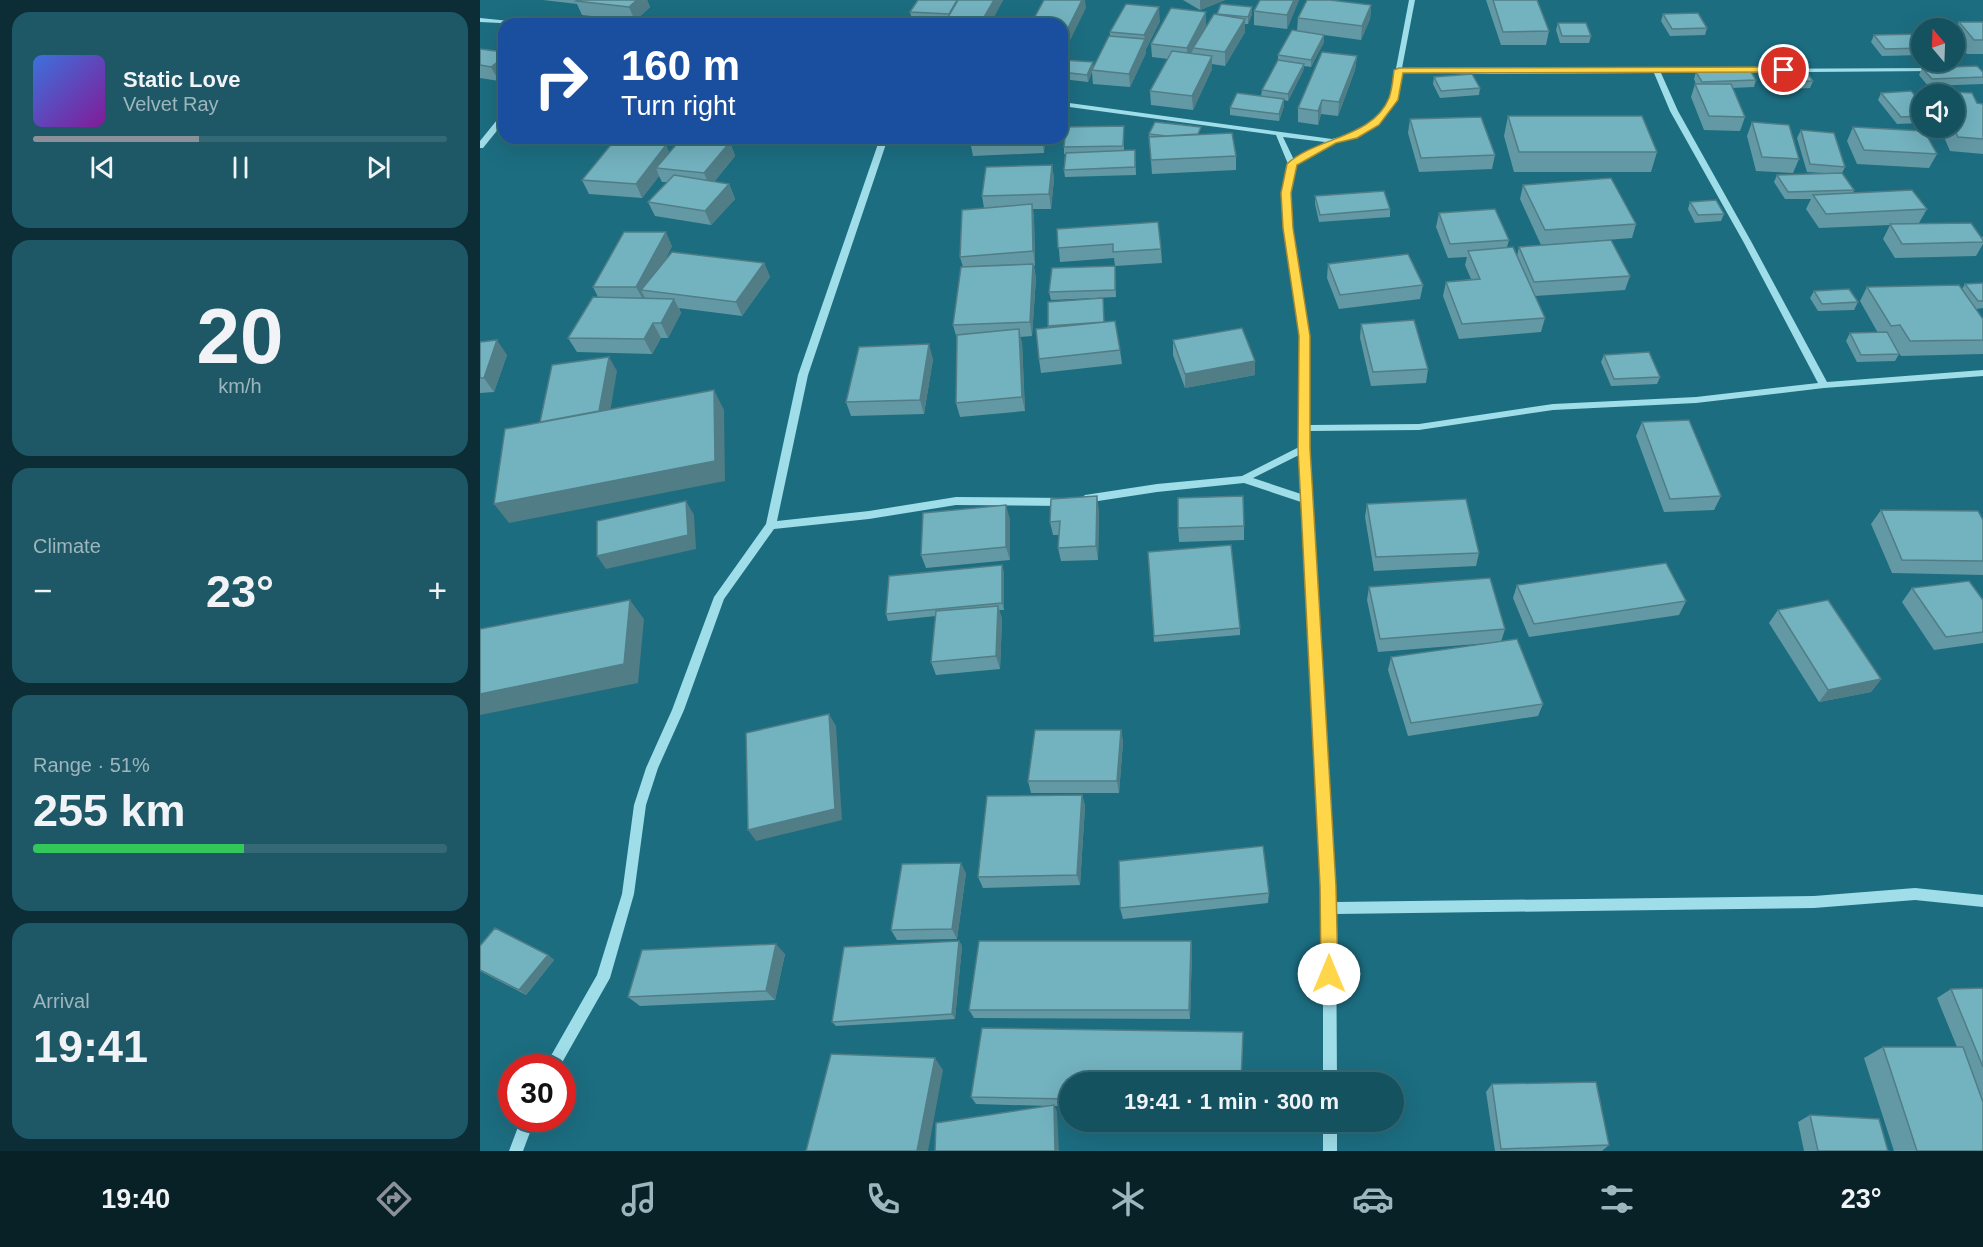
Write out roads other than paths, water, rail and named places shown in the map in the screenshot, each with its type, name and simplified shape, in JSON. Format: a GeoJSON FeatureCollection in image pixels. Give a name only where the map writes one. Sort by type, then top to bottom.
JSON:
{"type":"FeatureCollection","features":[{"type":"Feature","properties":{"kind":"street"},"geometry":{"type":"LineString","coordinates":[[1292,164],[1332,141],[1353,136],[1376,123],[1393,100],[1412,0]]}},
{"type":"Feature","properties":{"kind":"street"},"geometry":{"type":"LineString","coordinates":[[480,20],[498,22]]}},
{"type":"Feature","properties":{"kind":"street"},"geometry":{"type":"LineString","coordinates":[[1399,70],[1911,69]]}},
{"type":"Feature","properties":{"kind":"street"},"geometry":{"type":"LineString","coordinates":[[1657,71],[1674,111],[1824,385]]}},
{"type":"Feature","properties":{"kind":"street"},"geometry":{"type":"LineString","coordinates":[[1068,105],[1332,141]]}},
{"type":"Feature","properties":{"kind":"street"},"geometry":{"type":"LineString","coordinates":[[480,147],[498,124]]}},
{"type":"Feature","properties":{"kind":"street"},"geometry":{"type":"LineString","coordinates":[[1280,135],[1292,164],[1286,193],[1288,228],[1304,336],[1306,500],[1329,908],[1330,1072]]}},
{"type":"Feature","properties":{"kind":"street"},"geometry":{"type":"LineString","coordinates":[[559,1054],[603,978],[628,894],[640,805],[652,768],[678,710],[719,597],[771,525],[803,375],[882,144]]}},
{"type":"Feature","properties":{"kind":"street"},"geometry":{"type":"LineString","coordinates":[[1305,428],[1419,427],[1553,406],[1696,400],[1824,385],[1983,373]]}},
{"type":"Feature","properties":{"kind":"street"},"geometry":{"type":"LineString","coordinates":[[771,525],[869,515],[956,501],[1051,503],[1244,479],[1304,448]]}},
{"type":"Feature","properties":{"kind":"street"},"geometry":{"type":"LineString","coordinates":[[1244,479],[1306,500]]}},
{"type":"Feature","properties":{"kind":"street"},"geometry":{"type":"LineString","coordinates":[[1329,908],[1814,902],[1915,894],[1983,901]]}},
{"type":"Feature","properties":{"kind":"street"},"geometry":{"type":"LineString","coordinates":[[516,1151],[523,1132]]}},
{"type":"Feature","properties":{"kind":"street"},"geometry":{"type":"LineString","coordinates":[[1330,1132],[1330,1151]]}}]}
